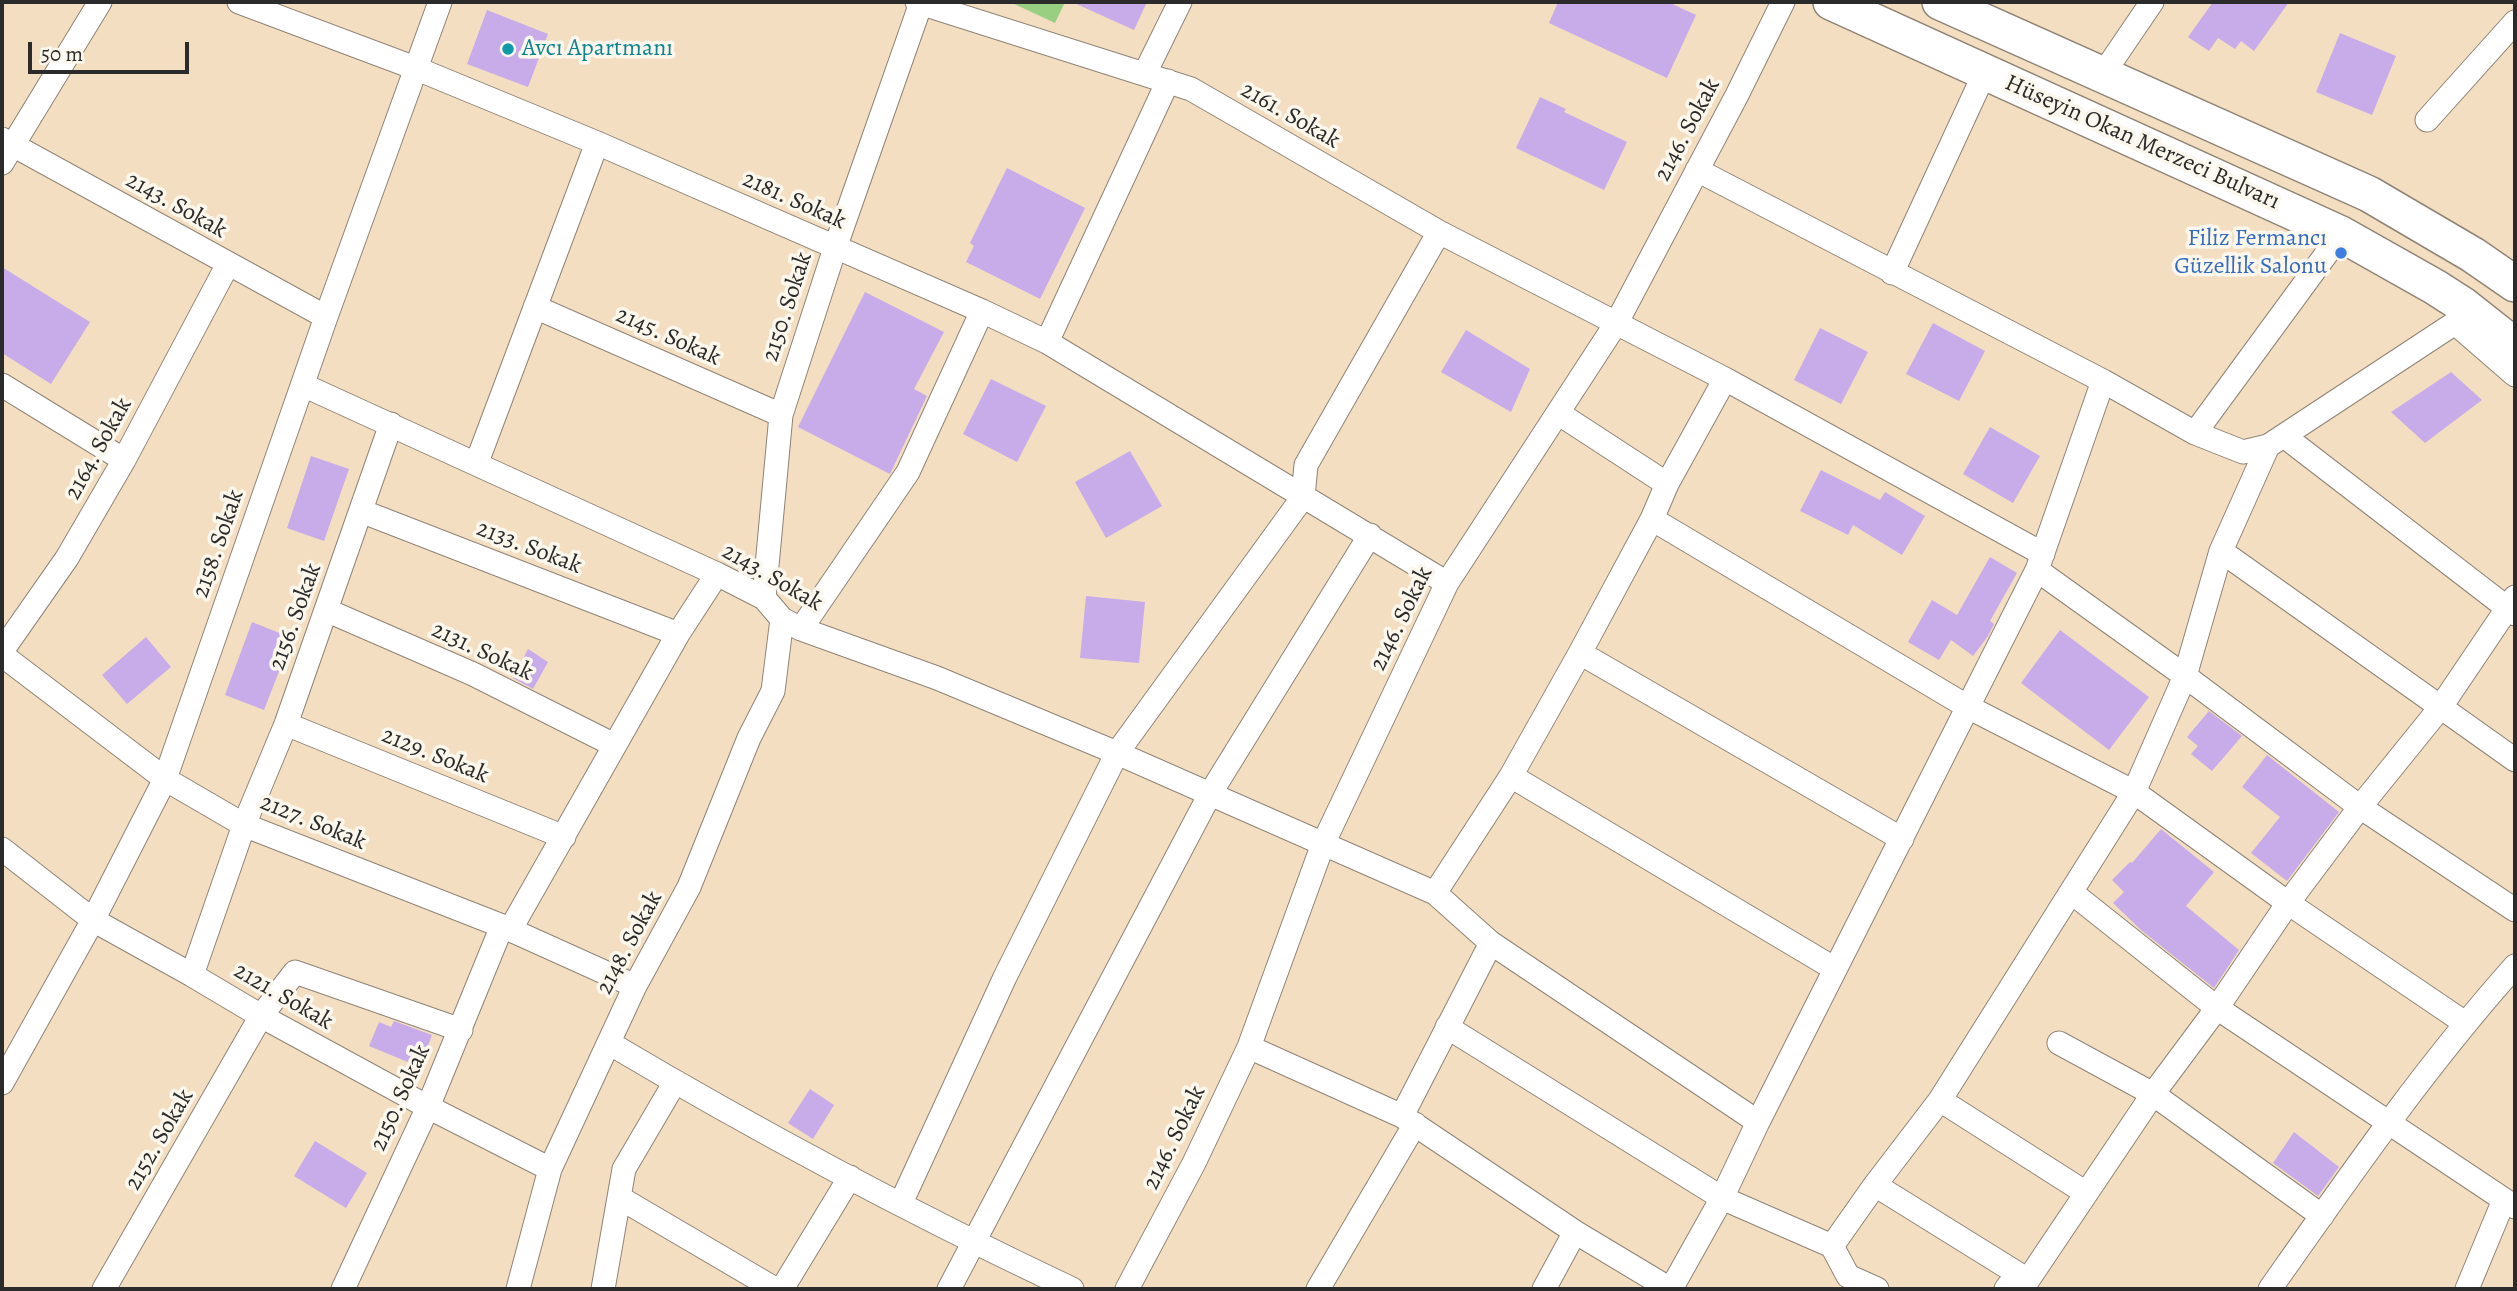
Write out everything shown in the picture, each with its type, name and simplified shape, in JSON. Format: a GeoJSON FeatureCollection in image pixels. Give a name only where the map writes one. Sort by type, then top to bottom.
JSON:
{"type":"FeatureCollection","features":[{"type":"Feature","properties":{"kind":"main road","name":"Hüseyin Okan Merzeci Bulvarı"},"geometry":{"type":"LineString","coordinates":[[1831,2],[2341,234],[2435,287],[2459,314],[2515,346]]}},
{"type":"Feature","properties":{"kind":"main road","name":"Hüseyin Okan Merzeci Bulvarı"},"geometry":{"type":"LineString","coordinates":[[1940,2],[2369,194],[2473,255],[2515,284]]}},
{"type":"Feature","properties":{"kind":"street"},"geometry":{"type":"LineString","coordinates":[[5,149],[100,2]]}},
{"type":"Feature","properties":{"kind":"street","name":"2181. Sokak"},"geometry":{"type":"LineString","coordinates":[[239,2],[415,68],[597,143],[1047,342],[1447,583]]}},
{"type":"Feature","properties":{"kind":"street","name":"2158. Sokak"},"geometry":{"type":"LineString","coordinates":[[5,1070],[93,920],[164,779],[440,2]]}},
{"type":"Feature","properties":{"kind":"street","name":"2161. Sokak"},"geometry":{"type":"LineString","coordinates":[[919,2],[1191,89],[1439,232],[1726,379],[2040,562],[2185,676],[2360,807],[2515,910]]}},
{"type":"Feature","properties":{"kind":"street","name":"2150. Sokak"},"geometry":{"type":"LineString","coordinates":[[764,598],[781,415],[919,2]]}},
{"type":"Feature","properties":{"kind":"street"},"geometry":{"type":"LineString","coordinates":[[1145,73],[1180,2]]}},
{"type":"Feature","properties":{"kind":"street","name":"2146. Sokak"},"geometry":{"type":"LineString","coordinates":[[1127,1289],[1194,1163],[1249,1047],[1323,844],[1447,583],[1617,322],[1783,2]]}},
{"type":"Feature","properties":{"kind":"street"},"geometry":{"type":"LineString","coordinates":[[2103,74],[2152,2]]}},
{"type":"Feature","properties":{"kind":"street"},"geometry":{"type":"LineString","coordinates":[[2427,120],[2515,22]]}},
{"type":"Feature","properties":{"kind":"street"},"geometry":{"type":"LineString","coordinates":[[1892,273],[1985,72]]}},
{"type":"Feature","properties":{"kind":"street"},"geometry":{"type":"LineString","coordinates":[[1047,342],[1168,81]]}},
{"type":"Feature","properties":{"kind":"street"},"geometry":{"type":"LineString","coordinates":[[477,463],[597,143]]}},
{"type":"Feature","properties":{"kind":"street","name":"2143. Sokak"},"geometry":{"type":"LineString","coordinates":[[5,149],[326,317]]}},
{"type":"Feature","properties":{"kind":"street"},"geometry":{"type":"LineString","coordinates":[[1697,170],[2103,381],[2195,433],[2243,452],[2276,441],[2459,314],[2515,375]]}},
{"type":"Feature","properties":{"kind":"street"},"geometry":{"type":"LineString","coordinates":[[901,1203],[1005,977],[1117,753],[1303,497],[1306,465],[1439,232]]}},
{"type":"Feature","properties":{"kind":"street"},"geometry":{"type":"LineString","coordinates":[[2195,433],[2341,234]]}},
{"type":"Feature","properties":{"kind":"street","name":"2164. Sokak"},"geometry":{"type":"LineString","coordinates":[[2,653],[67,558],[124,460],[228,264]]}},
{"type":"Feature","properties":{"kind":"street","name":"2145. Sokak"},"geometry":{"type":"LineString","coordinates":[[535,307],[781,415]]}},
{"type":"Feature","properties":{"kind":"street"},"geometry":{"type":"LineString","coordinates":[[792,624],[908,471],[982,311]]}},
{"type":"Feature","properties":{"kind":"street"},"geometry":{"type":"LineString","coordinates":[[1435,893],[1511,776],[1726,379]]}},
{"type":"Feature","properties":{"kind":"street"},"geometry":{"type":"LineString","coordinates":[[1249,1047],[1408,1120],[1575,1232],[1670,1289],[1722,1198],[2040,562],[2103,381]]}},
{"type":"Feature","properties":{"kind":"street"},"geometry":{"type":"LineString","coordinates":[[2,385],[124,460]]}},
{"type":"Feature","properties":{"kind":"street","name":"2143. Sokak"},"geometry":{"type":"LineString","coordinates":[[303,385],[717,574],[764,598],[792,624],[937,678],[1117,753],[1435,893],[1491,943],[1758,1122]]}},
{"type":"Feature","properties":{"kind":"street"},"geometry":{"type":"LineString","coordinates":[[1558,413],[1667,484]]}},
{"type":"Feature","properties":{"kind":"street","name":"2156. Sokak"},"geometry":{"type":"LineString","coordinates":[[192,975],[244,825],[286,724],[391,424]]}},
{"type":"Feature","properties":{"kind":"street"},"geometry":{"type":"LineString","coordinates":[[1832,1246],[1940,1100],[2134,792],[2185,676],[2221,551],[2276,441]]}},
{"type":"Feature","properties":{"kind":"street"},"geometry":{"type":"LineString","coordinates":[[2006,1289],[2009,1285],[2028,1280],[2153,1094],[2217,1008],[2288,903],[2360,807],[2440,708],[2512,606],[2276,441]]}},
{"type":"Feature","properties":{"kind":"street","name":"2133. Sokak"},"geometry":{"type":"LineString","coordinates":[[361,511],[678,634]]}},
{"type":"Feature","properties":{"kind":"street"},"geometry":{"type":"LineString","coordinates":[[1652,519],[1968,707],[2134,792],[2288,903],[2465,1023]]}},
{"type":"Feature","properties":{"kind":"street"},"geometry":{"type":"LineString","coordinates":[[949,1289],[1210,794],[1370,535]]}},
{"type":"Feature","properties":{"kind":"street"},"geometry":{"type":"LineString","coordinates":[[2221,551],[2515,760]]}},
{"type":"Feature","properties":{"kind":"street","name":"2150. Sokak"},"geometry":{"type":"LineString","coordinates":[[343,1289],[428,1107],[506,928],[564,837],[678,634],[717,574]]}},
{"type":"Feature","properties":{"kind":"street","name":"2131. Sokak"},"geometry":{"type":"LineString","coordinates":[[326,611],[472,674],[614,745]]}},
{"type":"Feature","properties":{"kind":"street","name":"2148. Sokak"},"geometry":{"type":"LineString","coordinates":[[518,1289],[550,1169],[635,986],[689,887],[750,738],[773,691],[792,624]]}},
{"type":"Feature","properties":{"kind":"street","name":"2127. Sokak"},"geometry":{"type":"LineString","coordinates":[[2,653],[164,779],[244,825],[506,928],[635,986]]}},
{"type":"Feature","properties":{"kind":"street"},"geometry":{"type":"LineString","coordinates":[[1580,653],[1902,839]]}},
{"type":"Feature","properties":{"kind":"street","name":"2129. Sokak"},"geometry":{"type":"LineString","coordinates":[[286,724],[564,837]]}},
{"type":"Feature","properties":{"kind":"street"},"geometry":{"type":"LineString","coordinates":[[1511,776],[1835,970]]}},
{"type":"Feature","properties":{"kind":"street","name":"2121. Sokak"},"geometry":{"type":"LineString","coordinates":[[2,849],[93,920],[428,1107],[550,1169]]}},
{"type":"Feature","properties":{"kind":"street"},"geometry":{"type":"LineString","coordinates":[[2071,892],[2217,1008],[2510,1203],[2467,1289]]}},
{"type":"Feature","properties":{"kind":"street"},"geometry":{"type":"LineString","coordinates":[[1318,1289],[1408,1120],[1447,1027],[1491,943]]}},
{"type":"Feature","properties":{"kind":"street"},"geometry":{"type":"LineString","coordinates":[[2270,1289],[2387,1123],[2465,1023],[2515,965]]}},
{"type":"Feature","properties":{"kind":"street","name":"2152. Sokak"},"geometry":{"type":"LineString","coordinates":[[104,1289],[261,1016],[295,972],[461,1030]]}},
{"type":"Feature","properties":{"kind":"street"},"geometry":{"type":"LineString","coordinates":[[1447,1027],[1722,1198],[1832,1246],[1845,1282],[1877,1289]]}},
{"type":"Feature","properties":{"kind":"street"},"geometry":{"type":"LineString","coordinates":[[2059,1042],[2153,1094],[2322,1216]]}},
{"type":"Feature","properties":{"kind":"street"},"geometry":{"type":"LineString","coordinates":[[610,1044],[675,1082],[974,1243],[1072,1289]]}},
{"type":"Feature","properties":{"kind":"street"},"geometry":{"type":"LineString","coordinates":[[603,1289],[624,1169],[675,1082]]}},
{"type":"Feature","properties":{"kind":"street"},"geometry":{"type":"LineString","coordinates":[[1940,1100],[2087,1193]]}},
{"type":"Feature","properties":{"kind":"street"},"geometry":{"type":"LineString","coordinates":[[782,1289],[850,1177]]}},
{"type":"Feature","properties":{"kind":"street"},"geometry":{"type":"LineString","coordinates":[[1875,1185],[2028,1280]]}},
{"type":"Feature","properties":{"kind":"street"},"geometry":{"type":"LineString","coordinates":[[620,1198],[775,1289]]}},
{"type":"Feature","properties":{"kind":"street"},"geometry":{"type":"LineString","coordinates":[[1544,1289],[1575,1232]]}},
{"type":"Feature","properties":{"kind":"green space"},"geometry":{"type":"Polygon","coordinates":[[[1010,2],[1065,2],[1055,23],[1010,2]]]}},
{"type":"Feature","properties":{"kind":"building"},"geometry":{"type":"Polygon","coordinates":[[[1072,2],[1147,2],[1134,30],[1072,2]]]}},
{"type":"Feature","properties":{"kind":"building"},"geometry":{"type":"Polygon","coordinates":[[[1558,2],[1668,2],[1696,15],[1667,78],[1549,23],[1558,2]]]}},
{"type":"Feature","properties":{"kind":"building"},"geometry":{"type":"Polygon","coordinates":[[[2213,2],[2289,2],[2254,51],[2241,41],[2235,49],[2218,38],[2209,51],[2188,37],[2213,2]]]}},
{"type":"Feature","properties":{"kind":"building","name":"Avcı Apartmanı"},"geometry":{"type":"Polygon","coordinates":[[[487,10],[548,34],[528,87],[467,64],[487,10]]]}},
{"type":"Feature","properties":{"kind":"building"},"geometry":{"type":"Polygon","coordinates":[[[2340,33],[2396,56],[2372,115],[2316,92],[2340,33]]]}},
{"type":"Feature","properties":{"kind":"building"},"geometry":{"type":"Polygon","coordinates":[[[1540,97],[1566,109],[1564,112],[1627,142],[1604,190],[1516,148],[1540,97]]]}},
{"type":"Feature","properties":{"kind":"building"},"geometry":{"type":"Polygon","coordinates":[[[1007,168],[1085,208],[1040,299],[966,262],[974,246],[970,243],[1007,168]]]}},
{"type":"Feature","properties":{"kind":"building"},"geometry":{"type":"Polygon","coordinates":[[[2,267],[90,322],[51,384],[2,353],[2,267]]]}},
{"type":"Feature","properties":{"kind":"building"},"geometry":{"type":"Polygon","coordinates":[[[865,292],[944,332],[914,389],[927,396],[890,474],[798,427],[865,292]]]}},
{"type":"Feature","properties":{"kind":"building"},"geometry":{"type":"Polygon","coordinates":[[[1933,323],[1985,351],[1959,401],[1906,374],[1933,323]]]}},
{"type":"Feature","properties":{"kind":"building"},"geometry":{"type":"Polygon","coordinates":[[[1820,328],[1868,352],[1841,404],[1794,380],[1820,328]]]}},
{"type":"Feature","properties":{"kind":"building"},"geometry":{"type":"Polygon","coordinates":[[[1466,330],[1530,369],[1511,412],[1441,372],[1466,330]]]}},
{"type":"Feature","properties":{"kind":"building"},"geometry":{"type":"Polygon","coordinates":[[[2451,372],[2482,400],[2425,443],[2391,412],[2451,372]]]}},
{"type":"Feature","properties":{"kind":"building"},"geometry":{"type":"Polygon","coordinates":[[[991,379],[1046,406],[1017,462],[963,434],[991,379]]]}},
{"type":"Feature","properties":{"kind":"building"},"geometry":{"type":"Polygon","coordinates":[[[1990,427],[2040,456],[2013,503],[1963,474],[1990,427]]]}},
{"type":"Feature","properties":{"kind":"building"},"geometry":{"type":"Polygon","coordinates":[[[1130,451],[1162,506],[1106,538],[1075,482],[1130,451]]]}},
{"type":"Feature","properties":{"kind":"building"},"geometry":{"type":"Polygon","coordinates":[[[311,456],[349,469],[324,541],[287,528],[311,456]]]}},
{"type":"Feature","properties":{"kind":"building"},"geometry":{"type":"Polygon","coordinates":[[[1821,470],[1880,500],[1885,492],[1925,516],[1902,555],[1853,525],[1848,535],[1800,511],[1821,470]]]}},
{"type":"Feature","properties":{"kind":"building"},"geometry":{"type":"Polygon","coordinates":[[[1990,557],[2017,573],[1990,621],[1994,624],[1988,636],[1973,656],[1951,640],[1939,660],[1908,642],[1932,600],[1957,615],[1990,557]]]}},
{"type":"Feature","properties":{"kind":"building"},"geometry":{"type":"Polygon","coordinates":[[[1086,596],[1145,602],[1139,663],[1080,658],[1086,596]]]}},
{"type":"Feature","properties":{"kind":"building"},"geometry":{"type":"Polygon","coordinates":[[[252,622],[292,638],[264,710],[225,695],[252,622]]]}},
{"type":"Feature","properties":{"kind":"building"},"geometry":{"type":"Polygon","coordinates":[[[2060,630],[2149,697],[2109,750],[2021,683],[2060,630]]]}},
{"type":"Feature","properties":{"kind":"building"},"geometry":{"type":"Polygon","coordinates":[[[146,637],[171,667],[127,704],[102,675],[146,637]]]}},
{"type":"Feature","properties":{"kind":"building"},"geometry":{"type":"Polygon","coordinates":[[[528,649],[548,662],[533,689],[513,678],[528,649]]]}},
{"type":"Feature","properties":{"kind":"building"},"geometry":{"type":"Polygon","coordinates":[[[2209,711],[2242,736],[2212,771],[2191,754],[2198,746],[2187,737],[2209,711]]]}},
{"type":"Feature","properties":{"kind":"building"},"geometry":{"type":"Polygon","coordinates":[[[2267,755],[2339,812],[2287,881],[2251,853],[2280,817],[2242,787],[2267,755]]]}},
{"type":"Feature","properties":{"kind":"building"},"geometry":{"type":"Polygon","coordinates":[[[2161,829],[2214,872],[2186,906],[2239,950],[2214,988],[2141,930],[2113,903],[2124,892],[2112,880],[2132,863],[2161,829]]]}},
{"type":"Feature","properties":{"kind":"building"},"geometry":{"type":"Polygon","coordinates":[[[394,1021],[432,1035],[420,1067],[369,1046],[379,1022],[391,1027],[394,1021]]]}},
{"type":"Feature","properties":{"kind":"building"},"geometry":{"type":"Polygon","coordinates":[[[810,1089],[834,1105],[813,1139],[788,1123],[810,1089]]]}},
{"type":"Feature","properties":{"kind":"building"},"geometry":{"type":"Polygon","coordinates":[[[2294,1132],[2339,1167],[2318,1196],[2273,1163],[2294,1132]]]}},
{"type":"Feature","properties":{"kind":"building"},"geometry":{"type":"Polygon","coordinates":[[[315,1141],[367,1173],[346,1208],[294,1176],[315,1141]]]}},
{"type":"Feature","properties":{"kind":"place","name":"Avcı Apartmanı"},"geometry":{"type":"Point","coordinates":[508,49]}},
{"type":"Feature","properties":{"kind":"place","name":"Filiz Fermancı Güzellik Salonu"},"geometry":{"type":"Point","coordinates":[2341,253]}}]}
